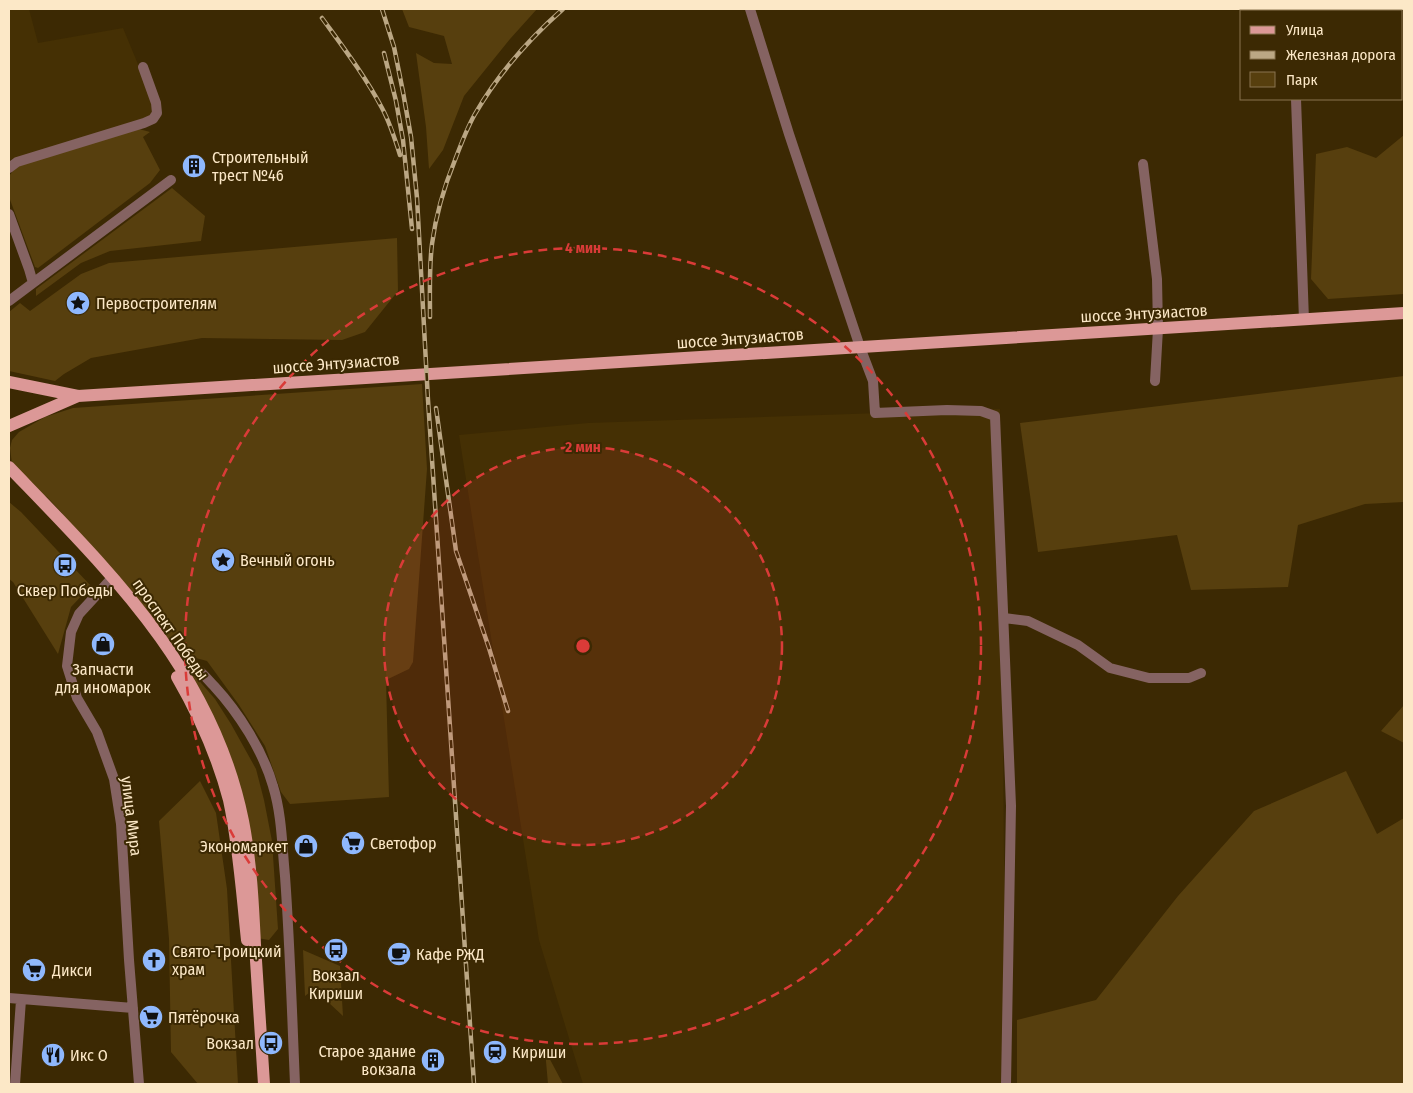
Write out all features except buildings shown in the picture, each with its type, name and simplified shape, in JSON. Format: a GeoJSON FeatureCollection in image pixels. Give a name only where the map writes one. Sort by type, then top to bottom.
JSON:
{"type":"FeatureCollection","features":[{"type":"Feature","properties":{"kind":"main road","name":"шоссе Энтузиастов"},"geometry":{"type":"LineString","coordinates":[[78,396],[1404,313]]}},
{"type":"Feature","properties":{"kind":"main road"},"geometry":{"type":"LineString","coordinates":[[9,382],[78,396]]}},
{"type":"Feature","properties":{"kind":"main road"},"geometry":{"type":"LineString","coordinates":[[9,426],[78,396]]}},
{"type":"Feature","properties":{"kind":"main road"},"geometry":{"type":"LineString","coordinates":[[9,434],[24,419]]}},
{"type":"Feature","properties":{"kind":"main road","name":"проспект Победы"},"geometry":{"type":"LineString","coordinates":[[9,467],[110,580],[177,676],[195,709],[228,799],[237,849],[247,940],[256,1084]]}},
{"type":"Feature","properties":{"kind":"main road","name":"проспект Победы"},"geometry":{"type":"LineString","coordinates":[[9,477],[142,612],[181,667],[217,736],[233,782],[242,820],[252,885],[264,1084]]}},
{"type":"Feature","properties":{"kind":"street"},"geometry":{"type":"LineString","coordinates":[[750,9],[789,134],[873,381],[875,413],[947,410],[981,411],[996,416],[1011,806],[1006,1084]]}},
{"type":"Feature","properties":{"kind":"street"},"geometry":{"type":"LineString","coordinates":[[9,168],[17,162],[153,119],[157,113],[156,104],[144,67]]}},
{"type":"Feature","properties":{"kind":"street"},"geometry":{"type":"LineString","coordinates":[[1296,100],[1304,320]]}},
{"type":"Feature","properties":{"kind":"street"},"geometry":{"type":"LineString","coordinates":[[1143,164],[1157,279],[1158,329],[1155,381]]}},
{"type":"Feature","properties":{"kind":"street"},"geometry":{"type":"LineString","coordinates":[[9,301],[171,180]]}},
{"type":"Feature","properties":{"kind":"street"},"geometry":{"type":"LineString","coordinates":[[9,214],[33,283]]}},
{"type":"Feature","properties":{"kind":"street","name":"улица Мира"},"geometry":{"type":"LineString","coordinates":[[110,580],[79,614],[71,632],[66,666],[77,698],[97,732],[114,779],[121,824],[139,1084]]}},
{"type":"Feature","properties":{"kind":"street"},"geometry":{"type":"LineString","coordinates":[[1004,618],[1028,621],[1078,645],[1110,668],[1149,678],[1189,678],[1201,673]]}},
{"type":"Feature","properties":{"kind":"street"},"geometry":{"type":"LineString","coordinates":[[181,667],[184,665],[197,668],[224,696],[252,737],[264,760],[274,786],[280,816],[286,892],[296,1084]]}},
{"type":"Feature","properties":{"kind":"street"},"geometry":{"type":"LineString","coordinates":[[9,998],[133,1008]]}},
{"type":"Feature","properties":{"kind":"street"},"geometry":{"type":"LineString","coordinates":[[15,1084],[21,1000]]}},
{"type":"Feature","properties":{"kind":"shaded area"},"geometry":{"type":"Polygon","coordinates":[[[9,9],[29,9],[38,43],[123,28],[154,108],[150,116],[135,123],[9,160],[9,9]]]}},
{"type":"Feature","properties":{"kind":"shaded area"},"geometry":{"type":"Polygon","coordinates":[[[1000,409],[1006,1084],[583,1084],[539,940],[459,435],[588,423],[1000,409]]]}},
{"type":"Feature","properties":{"kind":"green space"},"geometry":{"type":"Polygon","coordinates":[[[402,9],[537,9],[464,96],[443,150],[429,169],[426,127],[416,53],[434,63],[452,64],[444,36],[409,27],[402,9]]]}},
{"type":"Feature","properties":{"kind":"green space"},"geometry":{"type":"Polygon","coordinates":[[[139,129],[150,132],[143,137],[160,170],[150,183],[38,268],[35,267],[9,197],[9,176],[21,165],[139,129]]]}},
{"type":"Feature","properties":{"kind":"green space"},"geometry":{"type":"Polygon","coordinates":[[[1404,135],[1404,294],[1328,299],[1311,279],[1316,154],[1347,147],[1376,158],[1404,135]]]}},
{"type":"Feature","properties":{"kind":"green space"},"geometry":{"type":"Polygon","coordinates":[[[172,188],[205,216],[201,241],[110,251],[81,263],[36,296],[36,289],[172,188]]]}},
{"type":"Feature","properties":{"kind":"green space"},"geometry":{"type":"Polygon","coordinates":[[[397,238],[398,291],[365,332],[342,340],[202,338],[91,358],[55,381],[9,371],[9,312],[20,303],[30,311],[81,274],[109,263],[397,238]]]}},
{"type":"Feature","properties":{"kind":"green space"},"geometry":{"type":"Polygon","coordinates":[[[1404,376],[1404,502],[1365,504],[1298,525],[1288,587],[1191,590],[1177,535],[1038,552],[1020,423],[1404,376]]]}},
{"type":"Feature","properties":{"kind":"green space"},"geometry":{"type":"Polygon","coordinates":[[[422,384],[427,469],[413,662],[409,669],[386,680],[389,797],[290,804],[281,792],[265,746],[239,705],[207,661],[181,654],[173,647],[67,523],[62,513],[47,497],[37,492],[12,464],[10,448],[12,440],[19,432],[45,417],[73,408],[422,384]]]}},
{"type":"Feature","properties":{"kind":"green space"},"geometry":{"type":"Polygon","coordinates":[[[9,502],[21,512],[91,586],[71,607],[58,654],[13,582],[9,579],[9,502]]]}},
{"type":"Feature","properties":{"kind":"green space"},"geometry":{"type":"Polygon","coordinates":[[[192,676],[195,676],[215,699],[256,769],[272,841],[278,929],[269,940],[257,938],[256,891],[192,676]]]}},
{"type":"Feature","properties":{"kind":"green space"},"geometry":{"type":"Polygon","coordinates":[[[1404,705],[1404,743],[1381,731],[1404,705]]]}},
{"type":"Feature","properties":{"kind":"green space"},"geometry":{"type":"Polygon","coordinates":[[[1346,771],[1377,834],[1404,818],[1404,1084],[1017,1084],[1017,1020],[1096,1000],[1178,896],[1254,811],[1346,771]]]}},
{"type":"Feature","properties":{"kind":"green space"},"geometry":{"type":"Polygon","coordinates":[[[200,781],[216,813],[227,889],[238,1084],[198,1084],[171,1052],[169,939],[159,821],[200,781]]]}},
{"type":"Feature","properties":{"kind":"green space"},"geometry":{"type":"Polygon","coordinates":[[[303,950],[340,966],[343,1016],[314,989],[305,996],[303,950]]]}},
{"type":"Feature","properties":{"kind":"green space"},"geometry":{"type":"Polygon","coordinates":[[[545,1050],[563,1084],[548,1084],[545,1050]]]}},
{"type":"Feature","properties":{"kind":"railway"},"geometry":{"type":"LineString","coordinates":[[382,9],[394,47],[403,92],[411,137],[417,198],[428,400],[474,1084]]}},
{"type":"Feature","properties":{"kind":"railway"},"geometry":{"type":"LineString","coordinates":[[430,317],[430,262],[436,222],[447,180],[464,136],[484,99],[504,71],[538,32],[563,9]]}},
{"type":"Feature","properties":{"kind":"railway"},"geometry":{"type":"LineString","coordinates":[[322,18],[354,62],[382,108],[400,155]]}},
{"type":"Feature","properties":{"kind":"railway"},"geometry":{"type":"LineString","coordinates":[[384,53],[403,140],[412,229]]}},
{"type":"Feature","properties":{"kind":"railway"},"geometry":{"type":"LineString","coordinates":[[436,408],[456,551],[508,711]]}},
{"type":"Feature","properties":{"kind":"place","name":"Строительный трест №46"},"geometry":{"type":"Point","coordinates":[194,166]}},
{"type":"Feature","properties":{"kind":"place","name":"Первостроителям"},"geometry":{"type":"Point","coordinates":[78,303]}},
{"type":"Feature","properties":{"kind":"place","name":"Вечный огонь"},"geometry":{"type":"Point","coordinates":[223,560]}},
{"type":"Feature","properties":{"kind":"place","name":"Сквер Победы"},"geometry":{"type":"Point","coordinates":[65,565]}},
{"type":"Feature","properties":{"kind":"place","name":"Запчасти для иномарок"},"geometry":{"type":"Point","coordinates":[103,644]}},
{"type":"Feature","properties":{"kind":"place","name":"Светофор"},"geometry":{"type":"Point","coordinates":[353,843]}},
{"type":"Feature","properties":{"kind":"place","name":"Экономаркет"},"geometry":{"type":"Point","coordinates":[306,846]}},
{"type":"Feature","properties":{"kind":"place","name":"Вокзал Кириши"},"geometry":{"type":"Point","coordinates":[336,950]}},
{"type":"Feature","properties":{"kind":"place","name":"Кафе РЖД"},"geometry":{"type":"Point","coordinates":[399,954]}},
{"type":"Feature","properties":{"kind":"place","name":"Свято-Троицкий храм"},"geometry":{"type":"Point","coordinates":[154,960]}},
{"type":"Feature","properties":{"kind":"place","name":"Дикси"},"geometry":{"type":"Point","coordinates":[34,970]}},
{"type":"Feature","properties":{"kind":"place","name":"Пятёрочка"},"geometry":{"type":"Point","coordinates":[151,1017]}},
{"type":"Feature","properties":{"kind":"place","name":"Вокзал"},"geometry":{"type":"Point","coordinates":[271,1043]}},
{"type":"Feature","properties":{"kind":"place","name":"Кириши"},"geometry":{"type":"Point","coordinates":[495,1052]}},
{"type":"Feature","properties":{"kind":"place","name":"Икс О"},"geometry":{"type":"Point","coordinates":[53,1055]}},
{"type":"Feature","properties":{"kind":"place","name":"Старое здание вокзала"},"geometry":{"type":"Point","coordinates":[433,1060]}}]}
